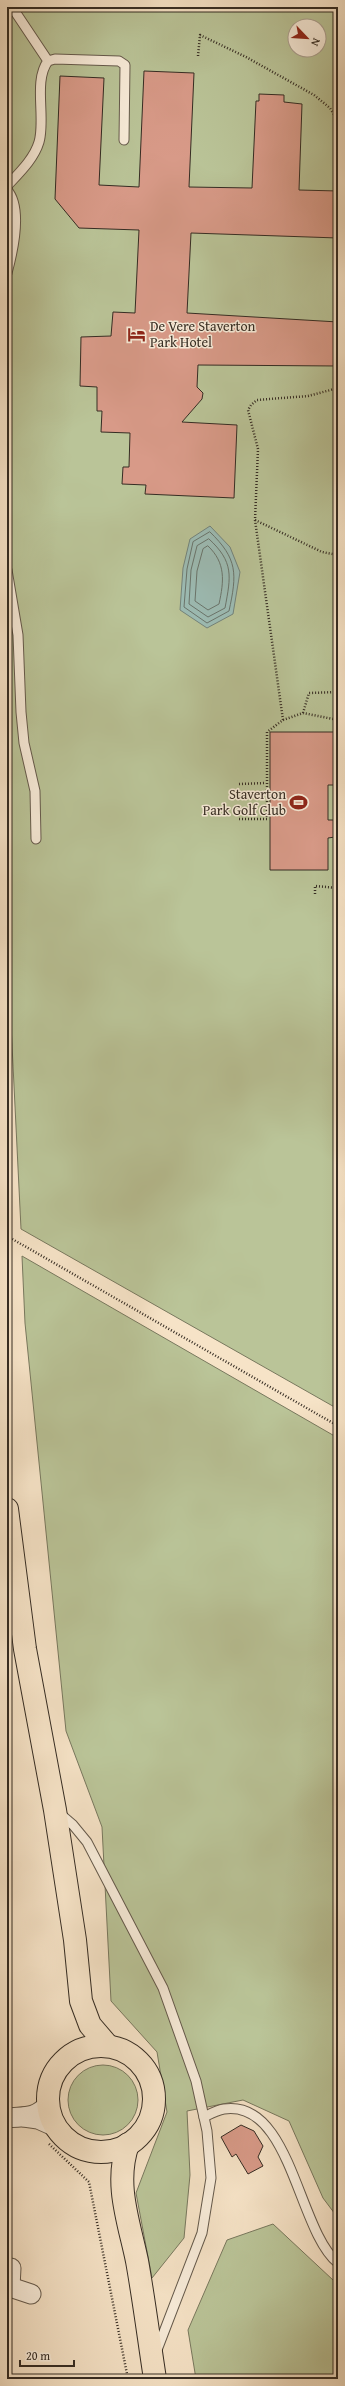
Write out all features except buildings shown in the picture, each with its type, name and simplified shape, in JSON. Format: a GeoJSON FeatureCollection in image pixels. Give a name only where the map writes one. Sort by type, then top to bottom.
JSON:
{"type":"FeatureCollection","features":[{"type":"Feature","properties":{"kind":"main road"},"geometry":{"type":"LineString","coordinates":[[7,1509],[25,1649],[55,1810],[75,1940],[81,2001],[74,2054]]}},
{"type":"Feature","properties":{"kind":"main road"},"geometry":{"type":"LineString","coordinates":[[81,2001],[90,2025],[108,2046]]}},
{"type":"Feature","properties":{"kind":"main road"},"geometry":{"type":"LineString","coordinates":[[108,2046],[120,2049],[140,2063],[152,2084],[153,2102],[150,2118],[137,2137],[128,2144],[112,2150],[94,2151],[73,2144],[50,2133],[48,2093],[56,2070],[74,2054],[84,2048],[108,2046]]}},
{"type":"Feature","properties":{"kind":"main road"},"geometry":{"type":"LineString","coordinates":[[128,2144],[122,2168],[121,2188],[137,2261],[154,2371]]}},
{"type":"Feature","properties":{"kind":"main road"},"geometry":{"type":"LineString","coordinates":[[94,2151],[121,2188]]}},
{"type":"Feature","properties":{"kind":"street"},"geometry":{"type":"LineString","coordinates":[[14,2117],[37,2115],[48,2105]]}},
{"type":"Feature","properties":{"kind":"street"},"geometry":{"type":"LineString","coordinates":[[14,2117],[38,2119],[50,2133]]}},
{"type":"Feature","properties":{"kind":"street"},"geometry":{"type":"LineString","coordinates":[[11,2268],[8,2287],[31,2294]]}},
{"type":"Feature","properties":{"kind":"lane"},"geometry":{"type":"LineString","coordinates":[[12,7],[48,61]]}},
{"type":"Feature","properties":{"kind":"lane"},"geometry":{"type":"LineString","coordinates":[[7,186],[33,154],[39,142],[42,127],[41,75],[43,67],[48,61],[55,59],[119,61],[125,66],[124,140]]}},
{"type":"Feature","properties":{"kind":"lane"},"geometry":{"type":"LineString","coordinates":[[7,190],[13,196],[15,212],[14,242],[7,273]]}},
{"type":"Feature","properties":{"kind":"lane"},"geometry":{"type":"LineString","coordinates":[[7,570],[18,635],[24,743],[35,791],[36,839]]}},
{"type":"Feature","properties":{"kind":"lane"},"geometry":{"type":"LineString","coordinates":[[55,1810],[74,1825],[87,1842],[163,1988],[196,2081],[204,2116],[210,2178],[202,2233],[166,2322],[154,2371]]}},
{"type":"Feature","properties":{"kind":"lane"},"geometry":{"type":"LineString","coordinates":[[204,2116],[224,2109],[246,2112],[268,2126],[283,2152],[324,2249],[338,2263]]}},
{"type":"Feature","properties":{"kind":"path"},"geometry":{"type":"LineString","coordinates":[[198,56],[200,35],[246,57],[314,95],[330,108],[338,121]]}},
{"type":"Feature","properties":{"kind":"path"},"geometry":{"type":"LineString","coordinates":[[283,720],[255,520],[258,449],[248,416],[251,405],[257,400],[308,396],[338,388]]}},
{"type":"Feature","properties":{"kind":"path"},"geometry":{"type":"LineString","coordinates":[[255,520],[322,552],[338,555]]}},
{"type":"Feature","properties":{"kind":"path"},"geometry":{"type":"LineString","coordinates":[[303,713],[309,693],[338,692]]}},
{"type":"Feature","properties":{"kind":"path"},"geometry":{"type":"LineString","coordinates":[[239,819],[267,819],[267,732],[283,720],[303,713],[338,720]]}},
{"type":"Feature","properties":{"kind":"path"},"geometry":{"type":"LineString","coordinates":[[239,784],[266,783]]}},
{"type":"Feature","properties":{"kind":"path"},"geometry":{"type":"LineString","coordinates":[[314,894],[315,886],[338,888]]}},
{"type":"Feature","properties":{"kind":"path"},"geometry":{"type":"LineString","coordinates":[[7,1236],[338,1426]]}},
{"type":"Feature","properties":{"kind":"path"},"geometry":{"type":"LineString","coordinates":[[50,2133],[89,2182],[128,2379]]}},
{"type":"Feature","properties":{"kind":"green space"},"geometry":{"type":"Polygon","coordinates":[[[7,7],[338,7],[338,1409],[21,1229],[7,942],[7,7]]]}},
{"type":"Feature","properties":{"kind":"green space"},"geometry":{"type":"Polygon","coordinates":[[[22,1256],[338,1438],[338,2218],[323,2198],[289,2121],[243,2100],[187,2111],[190,2175],[184,2238],[152,2278],[136,2193],[167,2112],[157,2052],[111,2001],[102,1827],[66,1731],[25,1323],[22,1256]]]}},
{"type":"Feature","properties":{"kind":"green space"},"geometry":{"type":"Polygon","coordinates":[[[103,2065],[122,2071],[132,2081],[138,2100],[132,2119],[122,2129],[103,2135],[84,2129],[74,2119],[68,2100],[74,2081],[84,2071],[103,2065]]]}},
{"type":"Feature","properties":{"kind":"green space"},"geometry":{"type":"Polygon","coordinates":[[[273,2224],[333,2280],[338,2282],[338,2379],[196,2379],[188,2330],[227,2240],[273,2224]]]}},
{"type":"Feature","properties":{"kind":"water"},"geometry":{"type":"Polygon","coordinates":[[[210,526],[230,547],[240,572],[233,614],[207,628],[180,610],[183,568],[190,539],[210,526]]]}},
{"type":"Feature","properties":{"kind":"place","name":"De Vere Staverton Park Hotel"},"geometry":{"type":"Point","coordinates":[137,334]}},
{"type":"Feature","properties":{"kind":"place","name":"Staverton Park Golf Club"},"geometry":{"type":"Point","coordinates":[299,802]}}]}
